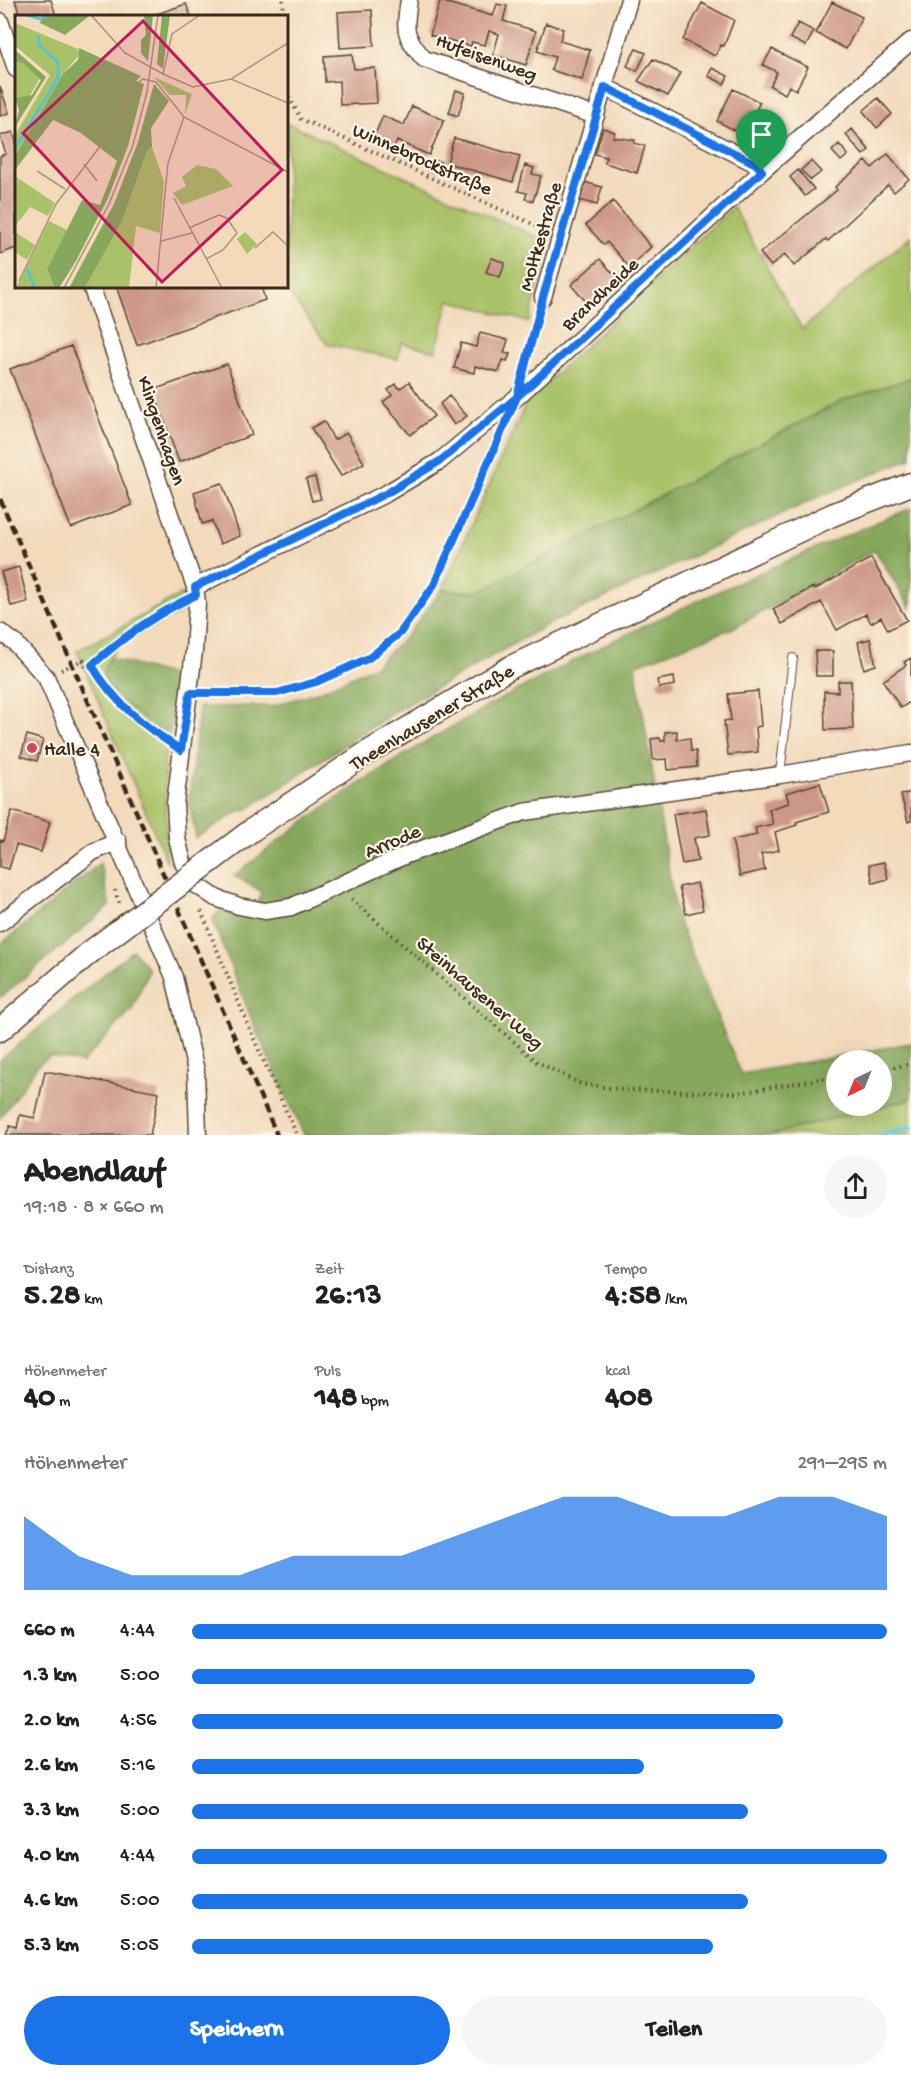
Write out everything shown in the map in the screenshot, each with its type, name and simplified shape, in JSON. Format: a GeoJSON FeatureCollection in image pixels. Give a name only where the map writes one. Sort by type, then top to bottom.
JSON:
{"type":"FeatureCollection","features":[{"type":"Feature","properties":{"kind":"main road","name":"Theenhausener Straße"},"geometry":{"type":"LineString","coordinates":[[0,1029],[89,953],[252,830],[365,754],[511,667],[832,515],[911,484]]}},
{"type":"Feature","properties":{"kind":"street","name":"Hufeisenweg"},"geometry":{"type":"LineString","coordinates":[[409,0],[406,18],[407,39],[424,59],[596,116]]}},
{"type":"Feature","properties":{"kind":"street","name":"Moltkestraße"},"geometry":{"type":"LineString","coordinates":[[543,297],[629,0]]}},
{"type":"Feature","properties":{"kind":"street"},"geometry":{"type":"LineString","coordinates":[[0,21],[15,66]]}},
{"type":"Feature","properties":{"kind":"street","name":"Brandheide"},"geometry":{"type":"LineString","coordinates":[[195,591],[387,493],[440,461],[517,397],[762,171],[911,41]]}},
{"type":"Feature","properties":{"kind":"street"},"geometry":{"type":"LineString","coordinates":[[605,87],[756,164],[762,171]]}},
{"type":"Feature","properties":{"kind":"street","name":"Klingenhagen"},"geometry":{"type":"LineString","coordinates":[[92,288],[195,591]]}},
{"type":"Feature","properties":{"kind":"street"},"geometry":{"type":"LineString","coordinates":[[195,591],[190,693],[176,804],[177,838],[183,863],[195,884]]}},
{"type":"Feature","properties":{"kind":"street"},"geometry":{"type":"LineString","coordinates":[[0,632],[14,642],[46,677],[118,841],[174,977],[196,1071],[198,1135]]}},
{"type":"Feature","properties":{"kind":"street","name":"Arrode"},"geometry":{"type":"LineString","coordinates":[[195,884],[216,898],[239,906],[265,911],[291,907],[406,855],[524,812],[780,775],[911,753]]}},
{"type":"Feature","properties":{"kind":"street"},"geometry":{"type":"LineString","coordinates":[[0,923],[93,852],[118,841]]}},
{"type":"Feature","properties":{"kind":"lane"},"geometry":{"type":"LineString","coordinates":[[780,775],[793,658]]}},
{"type":"Feature","properties":{"kind":"path"},"geometry":{"type":"LineString","coordinates":[[283,0],[284,15]]}},
{"type":"Feature","properties":{"kind":"path","name":"Winnebrockstraße"},"geometry":{"type":"LineString","coordinates":[[288,96],[301,119],[560,236]]}},
{"type":"Feature","properties":{"kind":"path","name":"Moltkestraße"},"geometry":{"type":"LineString","coordinates":[[526,365],[543,297]]}},
{"type":"Feature","properties":{"kind":"path"},"geometry":{"type":"LineString","coordinates":[[190,693],[277,693],[316,682],[369,658],[400,633],[434,585],[504,428]]}},
{"type":"Feature","properties":{"kind":"path"},"geometry":{"type":"LineString","coordinates":[[46,677],[83,660],[86,667],[92,665],[120,639],[195,591]]}},
{"type":"Feature","properties":{"kind":"path"},"geometry":{"type":"LineString","coordinates":[[92,665],[101,681],[123,707],[153,732],[181,750]]}},
{"type":"Feature","properties":{"kind":"path"},"geometry":{"type":"LineString","coordinates":[[195,884],[202,914],[297,1135]]}},
{"type":"Feature","properties":{"kind":"path","name":"Steinhausener Weg"},"geometry":{"type":"LineString","coordinates":[[336,887],[537,1062],[581,1084],[625,1090],[738,1093],[826,1079]]}},
{"type":"Feature","properties":{"kind":"path"},"geometry":{"type":"LineString","coordinates":[[892,1067],[911,1064]]}},
{"type":"Feature","properties":{"kind":"green space"},"geometry":{"type":"Polygon","coordinates":[[[288,123],[539,238],[546,255],[529,322],[449,300],[436,351],[401,343],[398,359],[327,344],[285,288],[288,288],[288,123]]]}},
{"type":"Feature","properties":{"kind":"green space"},"geometry":{"type":"Polygon","coordinates":[[[733,207],[802,329],[911,236],[911,378],[843,400],[478,592],[442,590],[527,401],[733,207]]]}},
{"type":"Feature","properties":{"kind":"green space"},"geometry":{"type":"Polygon","coordinates":[[[911,378],[911,458],[814,499],[547,625],[399,709],[246,810],[241,810],[196,838],[189,802],[199,707],[273,706],[320,691],[373,667],[405,638],[442,590],[478,592],[843,400],[911,378]]]}},
{"type":"Feature","properties":{"kind":"green space"},"geometry":{"type":"Polygon","coordinates":[[[911,508],[911,609],[875,550],[733,628],[635,665],[676,915],[741,1074],[826,1058],[826,1116],[844,1116],[769,1135],[304,1135],[257,1033],[214,924],[213,918],[220,911],[255,917],[261,891],[234,876],[302,823],[373,775],[446,730],[598,649],[753,576],[911,508]]]}},
{"type":"Feature","properties":{"kind":"green space"},"geometry":{"type":"Polygon","coordinates":[[[182,594],[184,610],[118,645],[104,669],[166,731],[171,727],[164,764],[167,862],[77,651],[182,594]]]}},
{"type":"Feature","properties":{"kind":"green space"},"geometry":{"type":"Polygon","coordinates":[[[110,658],[180,678],[171,727],[166,731],[160,730],[127,706],[111,690],[104,673],[110,658]]]}},
{"type":"Feature","properties":{"kind":"green space"},"geometry":{"type":"Polygon","coordinates":[[[100,863],[110,906],[0,998],[0,945],[100,863]]]}},
{"type":"Feature","properties":{"kind":"green space"},"geometry":{"type":"Polygon","coordinates":[[[133,950],[149,970],[132,1009],[82,1063],[50,1056],[37,1066],[0,1118],[0,1060],[133,950]]]}},
{"type":"Feature","properties":{"kind":"green space"},"geometry":{"type":"Polygon","coordinates":[[[911,1043],[911,1099],[892,1104],[892,1050],[873,1050],[911,1043]]]}},
{"type":"Feature","properties":{"kind":"green space"},"geometry":{"type":"Polygon","coordinates":[[[911,1099],[911,1135],[769,1135],[844,1116],[892,1116],[892,1104],[911,1099]]]}},
{"type":"Feature","properties":{"kind":"building"},"geometry":{"type":"Polygon","coordinates":[[[15,0],[51,0],[56,15],[20,15],[15,0]]]}},
{"type":"Feature","properties":{"kind":"building"},"geometry":{"type":"Polygon","coordinates":[[[440,1],[493,16],[497,4],[507,6],[503,21],[536,31],[526,65],[493,55],[499,34],[489,31],[485,45],[472,42],[471,46],[430,35],[440,1]]]}},
{"type":"Feature","properties":{"kind":"building"},"geometry":{"type":"Polygon","coordinates":[[[832,2],[862,17],[846,49],[816,33],[832,2]]]}},
{"type":"Feature","properties":{"kind":"building"},"geometry":{"type":"Polygon","coordinates":[[[702,3],[734,20],[724,46],[721,45],[715,56],[683,40],[702,3]]]}},
{"type":"Feature","properties":{"kind":"building"},"geometry":{"type":"Polygon","coordinates":[[[186,4],[191,15],[154,15],[186,4]]]}},
{"type":"Feature","properties":{"kind":"building"},"geometry":{"type":"Polygon","coordinates":[[[372,10],[374,46],[340,48],[338,12],[372,10]]]}},
{"type":"Feature","properties":{"kind":"building"},"geometry":{"type":"Polygon","coordinates":[[[546,23],[563,29],[560,41],[590,50],[582,80],[551,70],[555,57],[537,51],[546,23]]]}},
{"type":"Feature","properties":{"kind":"building"},"geometry":{"type":"Polygon","coordinates":[[[798,23],[814,31],[806,46],[790,38],[798,23]]]}},
{"type":"Feature","properties":{"kind":"building"},"geometry":{"type":"Polygon","coordinates":[[[636,49],[646,53],[637,71],[627,66],[636,49]]]}},
{"type":"Feature","properties":{"kind":"building"},"geometry":{"type":"Polygon","coordinates":[[[772,49],[808,67],[796,90],[789,86],[785,94],[770,86],[777,72],[763,65],[772,49]]]}},
{"type":"Feature","properties":{"kind":"building"},"geometry":{"type":"Polygon","coordinates":[[[352,54],[354,69],[375,68],[377,103],[340,105],[339,81],[325,82],[324,56],[352,54]]]}},
{"type":"Feature","properties":{"kind":"building"},"geometry":{"type":"Polygon","coordinates":[[[653,59],[680,73],[668,96],[638,81],[653,59]]]}},
{"type":"Feature","properties":{"kind":"building"},"geometry":{"type":"Polygon","coordinates":[[[712,68],[728,76],[724,84],[708,76],[712,68]]]}},
{"type":"Feature","properties":{"kind":"building"},"geometry":{"type":"Polygon","coordinates":[[[0,86],[9,113],[0,116],[0,86]]]}},
{"type":"Feature","properties":{"kind":"building"},"geometry":{"type":"Polygon","coordinates":[[[733,89],[760,102],[743,135],[717,121],[733,89]]]}},
{"type":"Feature","properties":{"kind":"building"},"geometry":{"type":"Polygon","coordinates":[[[456,90],[465,93],[458,116],[449,113],[456,90]]]}},
{"type":"Feature","properties":{"kind":"building"},"geometry":{"type":"Polygon","coordinates":[[[878,98],[892,114],[877,128],[863,111],[878,98]]]}},
{"type":"Feature","properties":{"kind":"building"},"geometry":{"type":"Polygon","coordinates":[[[412,106],[444,120],[429,155],[397,141],[394,148],[373,139],[383,116],[404,125],[412,106]]]}},
{"type":"Feature","properties":{"kind":"building"},"geometry":{"type":"Polygon","coordinates":[[[603,128],[615,132],[613,137],[635,140],[634,143],[645,146],[637,173],[605,163],[606,157],[595,154],[603,128]]]}},
{"type":"Feature","properties":{"kind":"building"},"geometry":{"type":"Polygon","coordinates":[[[852,129],[869,150],[863,155],[846,135],[852,129]]]}},
{"type":"Feature","properties":{"kind":"building"},"geometry":{"type":"Polygon","coordinates":[[[13,132],[15,138],[15,248],[0,254],[0,156],[6,154],[0,136],[13,132]]]}},
{"type":"Feature","properties":{"kind":"building"},"geometry":{"type":"Polygon","coordinates":[[[754,134],[767,142],[762,151],[748,143],[754,134]]]}},
{"type":"Feature","properties":{"kind":"building"},"geometry":{"type":"Polygon","coordinates":[[[454,138],[520,156],[513,182],[447,163],[454,138]]]}},
{"type":"Feature","properties":{"kind":"building"},"geometry":{"type":"Polygon","coordinates":[[[839,144],[848,155],[841,161],[832,151],[839,144]]]}},
{"type":"Feature","properties":{"kind":"building"},"geometry":{"type":"Polygon","coordinates":[[[888,154],[909,179],[894,192],[888,185],[828,241],[826,239],[794,266],[785,254],[771,266],[760,253],[837,190],[835,187],[866,161],[872,168],[888,154]]]}},
{"type":"Feature","properties":{"kind":"building"},"geometry":{"type":"Polygon","coordinates":[[[434,160],[441,162],[438,171],[431,168],[434,160]]]}},
{"type":"Feature","properties":{"kind":"building"},"geometry":{"type":"Polygon","coordinates":[[[811,161],[821,172],[811,180],[801,170],[811,161]]]}},
{"type":"Feature","properties":{"kind":"building"},"geometry":{"type":"Polygon","coordinates":[[[525,165],[534,168],[532,174],[541,176],[533,201],[525,199],[527,193],[518,191],[525,165]]]}},
{"type":"Feature","properties":{"kind":"building"},"geometry":{"type":"Polygon","coordinates":[[[798,170],[814,189],[805,196],[790,177],[798,170]]]}},
{"type":"Feature","properties":{"kind":"building"},"geometry":{"type":"Polygon","coordinates":[[[584,182],[602,187],[597,205],[579,200],[584,182]]]}},
{"type":"Feature","properties":{"kind":"building"},"geometry":{"type":"Polygon","coordinates":[[[613,201],[651,247],[629,267],[607,242],[604,245],[586,225],[613,201]]]}},
{"type":"Feature","properties":{"kind":"building"},"geometry":{"type":"Polygon","coordinates":[[[492,258],[505,263],[500,277],[486,272],[492,258]]]}},
{"type":"Feature","properties":{"kind":"building"},"geometry":{"type":"Polygon","coordinates":[[[600,259],[618,279],[589,305],[571,285],[600,259]]]}},
{"type":"Feature","properties":{"kind":"building"},"geometry":{"type":"Polygon","coordinates":[[[117,288],[262,288],[265,300],[137,345],[117,288]]]}},
{"type":"Feature","properties":{"kind":"building"},"geometry":{"type":"Polygon","coordinates":[[[480,333],[508,340],[504,353],[510,354],[507,361],[503,360],[499,372],[475,366],[474,373],[454,368],[461,343],[476,347],[480,333]]]}},
{"type":"Feature","properties":{"kind":"building"},"geometry":{"type":"Polygon","coordinates":[[[71,346],[132,505],[71,528],[10,369],[71,346]]]}},
{"type":"Feature","properties":{"kind":"building"},"geometry":{"type":"Polygon","coordinates":[[[227,364],[252,435],[179,462],[153,390],[227,364]]]}},
{"type":"Feature","properties":{"kind":"building"},"geometry":{"type":"Polygon","coordinates":[[[409,382],[434,416],[410,435],[383,402],[392,395],[388,390],[396,384],[399,389],[409,382]]]}},
{"type":"Feature","properties":{"kind":"building"},"geometry":{"type":"Polygon","coordinates":[[[449,396],[467,416],[454,425],[440,404],[449,396]]]}},
{"type":"Feature","properties":{"kind":"building"},"geometry":{"type":"Polygon","coordinates":[[[324,421],[334,440],[347,433],[364,463],[341,476],[311,428],[324,421]]]}},
{"type":"Feature","properties":{"kind":"building"},"geometry":{"type":"Polygon","coordinates":[[[315,477],[321,499],[312,501],[306,479],[315,477]]]}},
{"type":"Feature","properties":{"kind":"building"},"geometry":{"type":"Polygon","coordinates":[[[222,483],[240,536],[220,544],[212,521],[202,524],[194,492],[222,483]]]}},
{"type":"Feature","properties":{"kind":"building"},"geometry":{"type":"Polygon","coordinates":[[[871,558],[907,620],[888,630],[881,617],[871,623],[866,614],[837,630],[821,602],[782,624],[773,609],[813,587],[814,590],[871,558]]]}},
{"type":"Feature","properties":{"kind":"building"},"geometry":{"type":"Polygon","coordinates":[[[19,567],[28,602],[11,606],[1,572],[19,567]]]}},
{"type":"Feature","properties":{"kind":"building"},"geometry":{"type":"Polygon","coordinates":[[[870,639],[876,665],[864,669],[858,642],[870,639]]]}},
{"type":"Feature","properties":{"kind":"building"},"geometry":{"type":"Polygon","coordinates":[[[815,651],[833,651],[833,676],[816,676],[815,651]]]}},
{"type":"Feature","properties":{"kind":"building"},"geometry":{"type":"Polygon","coordinates":[[[911,658],[911,701],[901,708],[883,681],[906,665],[904,662],[911,658]]]}},
{"type":"Feature","properties":{"kind":"building"},"geometry":{"type":"Polygon","coordinates":[[[674,677],[675,685],[659,688],[657,680],[674,677]]]}},
{"type":"Feature","properties":{"kind":"building"},"geometry":{"type":"Polygon","coordinates":[[[838,681],[851,681],[853,729],[825,730],[824,691],[838,692],[838,681]]]}},
{"type":"Feature","properties":{"kind":"building"},"geometry":{"type":"Polygon","coordinates":[[[758,691],[761,726],[756,727],[758,752],[728,755],[724,721],[731,720],[728,694],[758,691]]]}},
{"type":"Feature","properties":{"kind":"building"},"geometry":{"type":"Polygon","coordinates":[[[677,731],[677,740],[690,738],[691,751],[696,751],[697,767],[668,770],[667,759],[653,760],[651,739],[660,738],[661,741],[665,741],[665,732],[677,731]]]}},
{"type":"Feature","properties":{"kind":"building","name":"Halle 4"},"geometry":{"type":"Polygon","coordinates":[[[27,735],[43,740],[37,761],[21,756],[27,735]]]}},
{"type":"Feature","properties":{"kind":"building"},"geometry":{"type":"Polygon","coordinates":[[[820,783],[829,812],[796,822],[797,825],[775,832],[779,850],[761,854],[765,870],[740,876],[732,840],[757,835],[755,828],[773,824],[769,809],[789,803],[786,793],[820,783]]]}},
{"type":"Feature","properties":{"kind":"building"},"geometry":{"type":"Polygon","coordinates":[[[911,792],[911,821],[908,822],[901,795],[911,792]]]}},
{"type":"Feature","properties":{"kind":"building"},"geometry":{"type":"Polygon","coordinates":[[[706,809],[710,835],[694,838],[698,861],[682,864],[673,814],[706,809]]]}},
{"type":"Feature","properties":{"kind":"building"},"geometry":{"type":"Polygon","coordinates":[[[12,811],[50,822],[41,852],[16,845],[9,869],[0,867],[0,840],[3,841],[12,811]]]}},
{"type":"Feature","properties":{"kind":"building"},"geometry":{"type":"Polygon","coordinates":[[[884,862],[888,879],[873,883],[869,865],[884,862]]]}},
{"type":"Feature","properties":{"kind":"building"},"geometry":{"type":"Polygon","coordinates":[[[697,883],[703,910],[686,914],[679,887],[697,883]]]}},
{"type":"Feature","properties":{"kind":"building"},"geometry":{"type":"Polygon","coordinates":[[[45,1071],[159,1092],[150,1135],[6,1135],[10,1126],[17,1128],[20,1115],[35,1118],[45,1071]]]}},
{"type":"Feature","properties":{"kind":"waterway"},"geometry":{"type":"LineString","coordinates":[[882,1135],[911,1127]]}},
{"type":"Feature","properties":{"kind":"railway"},"geometry":{"type":"LineString","coordinates":[[0,499],[277,1135]]}},
{"type":"Feature","properties":{"kind":"place","name":"Halle 4"},"geometry":{"type":"Point","coordinates":[32,748]}},
{"type":"Feature","properties":{"kind":"route"},"geometry":{"type":"LineString","coordinates":[[762,171],[517,397],[440,461],[387,493],[195,587],[196,595],[170,607],[120,639],[92,665],[101,681],[123,707],[153,732],[181,750],[190,693],[209,695],[277,693],[316,682],[369,658],[400,633],[434,585],[517,397],[560,236],[605,87],[756,164],[762,171]]}}]}
